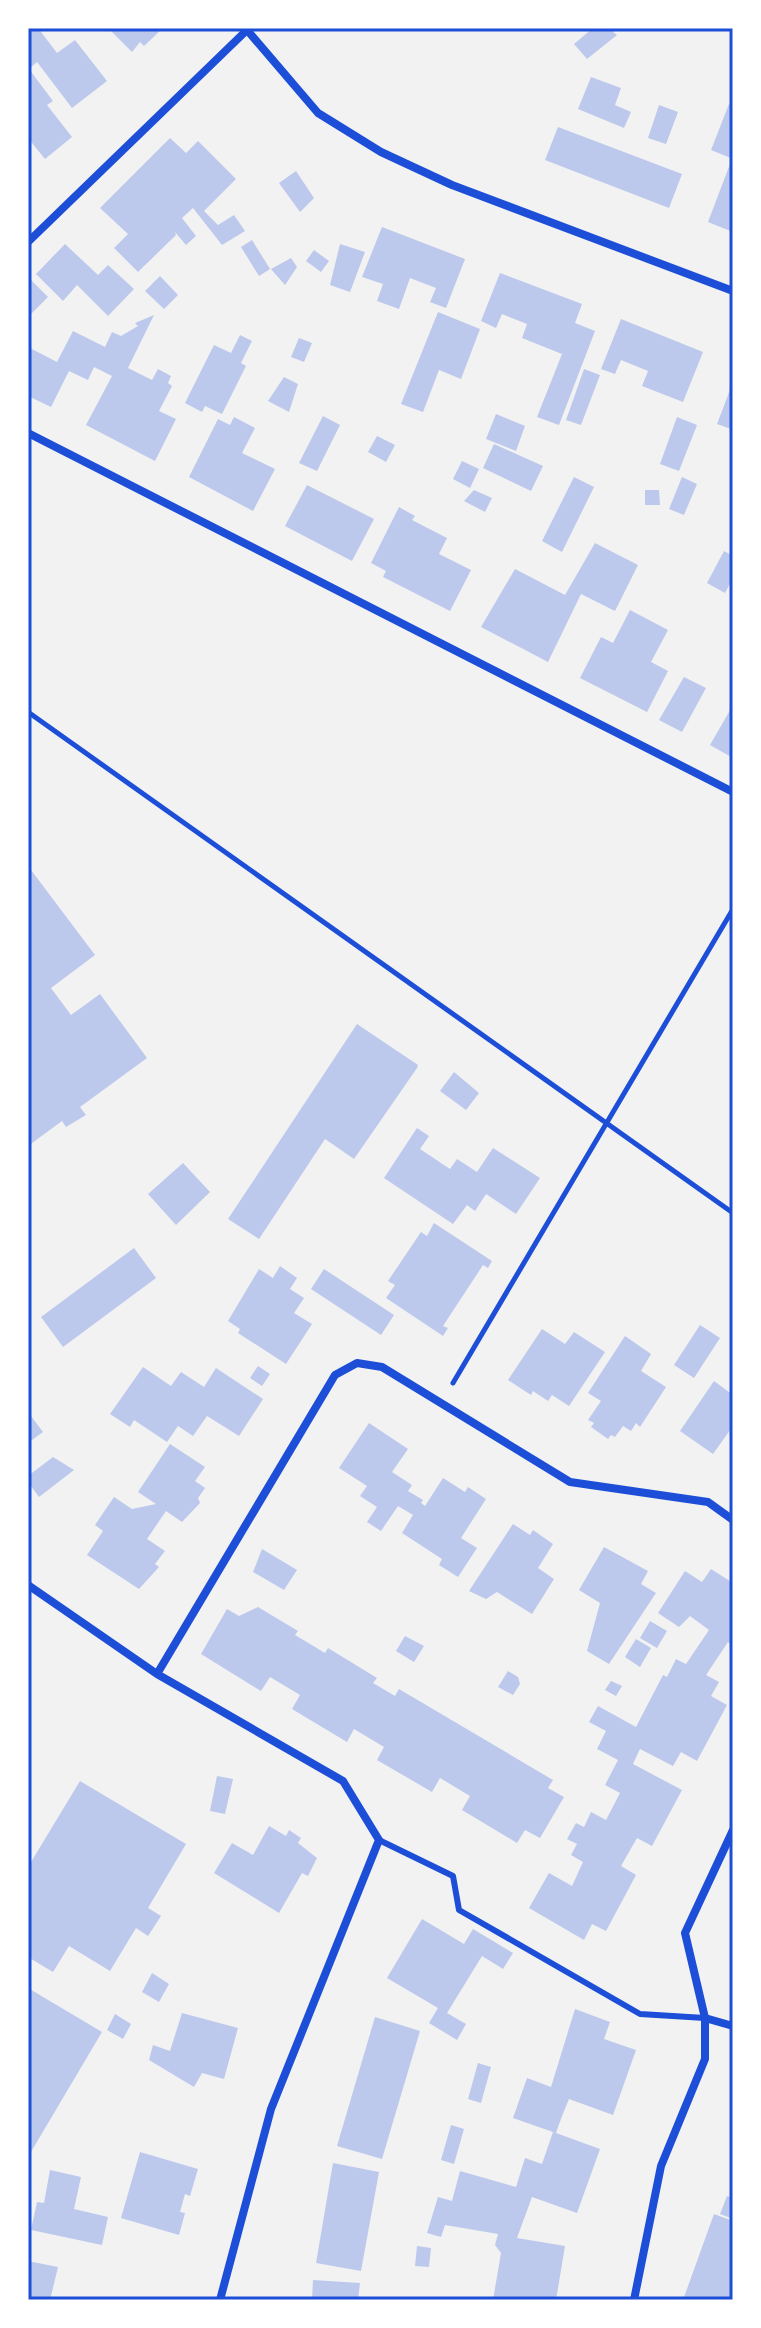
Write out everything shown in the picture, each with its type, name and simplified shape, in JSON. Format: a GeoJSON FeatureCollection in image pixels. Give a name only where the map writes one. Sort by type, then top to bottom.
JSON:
{"type":"FeatureCollection","features":[{"type":"Feature","properties":{"kind":"street"},"geometry":{"type":"LineString","coordinates":[[28,242],[248,29],[318,113],[381,152],[452,185],[733,291]]}},
{"type":"Feature","properties":{"kind":"street"},"geometry":{"type":"LineString","coordinates":[[28,433],[733,792]]}},
{"type":"Feature","properties":{"kind":"street"},"geometry":{"type":"LineString","coordinates":[[157,1674],[335,1375],[357,1363],[382,1367],[570,1482],[708,1502],[733,1520]]}},
{"type":"Feature","properties":{"kind":"street"},"geometry":{"type":"LineString","coordinates":[[28,1585],[157,1674],[343,1781],[379,1840],[271,2109],[220,2300]]}},
{"type":"Feature","properties":{"kind":"street"},"geometry":{"type":"LineString","coordinates":[[634,2300],[661,2166],[705,2059],[705,2018],[685,1933],[733,1830]]}},
{"type":"Feature","properties":{"kind":"street"},"geometry":{"type":"LineString","coordinates":[[705,2018],[733,2026]]}},
{"type":"Feature","properties":{"kind":"lane"},"geometry":{"type":"LineString","coordinates":[[379,1840],[453,1876],[459,1910],[640,2014],[705,2018]]}},
{"type":"Feature","properties":{"kind":"path"},"geometry":{"type":"LineString","coordinates":[[28,712],[733,1213]]}},
{"type":"Feature","properties":{"kind":"path"},"geometry":{"type":"LineString","coordinates":[[442,1401],[733,909]]}},
{"type":"Feature","properties":{"kind":"building"},"geometry":{"type":"Polygon","coordinates":[[[28,28],[38,28],[57,53],[75,40],[107,81],[72,108],[37,62],[29,69],[53,101],[47,105],[72,137],[45,159],[28,138],[28,28]]]}},
{"type":"Feature","properties":{"kind":"building"},"geometry":{"type":"Polygon","coordinates":[[[108,28],[163,28],[144,46],[140,42],[132,52],[108,28]]]}},
{"type":"Feature","properties":{"kind":"building"},"geometry":{"type":"Polygon","coordinates":[[[593,28],[618,28],[613,32],[617,35],[587,59],[574,44],[593,28]]]}},
{"type":"Feature","properties":{"kind":"building"},"geometry":{"type":"Polygon","coordinates":[[[591,77],[621,88],[615,105],[631,112],[624,128],[578,109],[591,77]]]}},
{"type":"Feature","properties":{"kind":"building"},"geometry":{"type":"Polygon","coordinates":[[[729,104],[733,106],[733,159],[711,150],[729,104]]]}},
{"type":"Feature","properties":{"kind":"building"},"geometry":{"type":"Polygon","coordinates":[[[659,105],[678,112],[666,144],[648,138],[659,105]]]}},
{"type":"Feature","properties":{"kind":"building"},"geometry":{"type":"Polygon","coordinates":[[[558,127],[682,174],[669,208],[545,160],[558,127]]]}},
{"type":"Feature","properties":{"kind":"building"},"geometry":{"type":"Polygon","coordinates":[[[170,138],[186,153],[198,141],[236,179],[204,211],[218,225],[234,215],[245,231],[222,245],[193,208],[182,218],[196,236],[186,245],[175,232],[176,235],[138,272],[114,248],[128,234],[100,208],[170,138]]]}},
{"type":"Feature","properties":{"kind":"building"},"geometry":{"type":"Polygon","coordinates":[[[730,164],[733,165],[733,232],[708,222],[730,164]]]}},
{"type":"Feature","properties":{"kind":"building"},"geometry":{"type":"Polygon","coordinates":[[[296,171],[314,198],[300,212],[279,183],[296,171]]]}},
{"type":"Feature","properties":{"kind":"building"},"geometry":{"type":"Polygon","coordinates":[[[382,227],[465,259],[446,308],[430,302],[436,288],[410,278],[399,309],[377,301],[383,284],[362,277],[382,227]]]}},
{"type":"Feature","properties":{"kind":"building"},"geometry":{"type":"Polygon","coordinates":[[[252,240],[270,269],[259,276],[241,247],[252,240]]]}},
{"type":"Feature","properties":{"kind":"building"},"geometry":{"type":"Polygon","coordinates":[[[65,244],[98,275],[108,265],[134,289],[108,316],[77,285],[63,301],[36,274],[65,244]]]}},
{"type":"Feature","properties":{"kind":"building"},"geometry":{"type":"Polygon","coordinates":[[[340,244],[365,252],[350,292],[330,285],[340,244]]]}},
{"type":"Feature","properties":{"kind":"building"},"geometry":{"type":"Polygon","coordinates":[[[314,250],[329,261],[321,272],[306,261],[314,250]]]}},
{"type":"Feature","properties":{"kind":"building"},"geometry":{"type":"Polygon","coordinates":[[[291,258],[297,267],[285,285],[271,269],[291,258]]]}},
{"type":"Feature","properties":{"kind":"building"},"geometry":{"type":"Polygon","coordinates":[[[500,273],[582,304],[575,323],[595,331],[559,425],[537,417],[562,354],[522,338],[527,324],[502,314],[496,328],[481,321],[500,273]]]}},
{"type":"Feature","properties":{"kind":"building"},"geometry":{"type":"Polygon","coordinates":[[[160,276],[178,295],[164,309],[145,291],[160,276]]]}},
{"type":"Feature","properties":{"kind":"building"},"geometry":{"type":"Polygon","coordinates":[[[31,280],[48,297],[28,317],[28,282],[31,280]]]}},
{"type":"Feature","properties":{"kind":"building"},"geometry":{"type":"Polygon","coordinates":[[[438,312],[480,329],[461,379],[439,370],[423,412],[401,404],[438,312]]]}},
{"type":"Feature","properties":{"kind":"building"},"geometry":{"type":"Polygon","coordinates":[[[154,315],[128,368],[152,380],[158,369],[171,376],[168,383],[172,386],[159,411],[176,419],[155,461],[86,425],[112,376],[94,367],[88,380],[69,371],[51,407],[28,396],[28,347],[57,362],[73,331],[105,347],[112,332],[121,336],[138,326],[135,323],[154,315]]]}},
{"type":"Feature","properties":{"kind":"building"},"geometry":{"type":"Polygon","coordinates":[[[621,319],[703,352],[683,402],[642,386],[648,371],[621,360],[615,374],[601,369],[621,319]]]}},
{"type":"Feature","properties":{"kind":"building"},"geometry":{"type":"Polygon","coordinates":[[[240,335],[252,341],[241,363],[246,366],[222,414],[205,406],[202,412],[185,403],[214,345],[231,353],[240,335]]]}},
{"type":"Feature","properties":{"kind":"building"},"geometry":{"type":"Polygon","coordinates":[[[299,338],[312,343],[304,362],[291,357],[299,338]]]}},
{"type":"Feature","properties":{"kind":"building"},"geometry":{"type":"Polygon","coordinates":[[[584,369],[600,375],[581,425],[566,420],[584,369]]]}},
{"type":"Feature","properties":{"kind":"building"},"geometry":{"type":"Polygon","coordinates":[[[284,377],[298,384],[289,412],[268,401],[284,377]]]}},
{"type":"Feature","properties":{"kind":"building"},"geometry":{"type":"Polygon","coordinates":[[[733,382],[733,424],[731,429],[717,424],[733,382]]]}},
{"type":"Feature","properties":{"kind":"building"},"geometry":{"type":"Polygon","coordinates":[[[496,414],[525,426],[516,451],[486,439],[496,414]]]}},
{"type":"Feature","properties":{"kind":"building"},"geometry":{"type":"Polygon","coordinates":[[[323,416],[340,425],[317,471],[299,463],[323,416]]]}},
{"type":"Feature","properties":{"kind":"building"},"geometry":{"type":"Polygon","coordinates":[[[234,417],[255,428],[242,453],[275,469],[253,511],[189,477],[218,419],[230,425],[234,417]]]}},
{"type":"Feature","properties":{"kind":"building"},"geometry":{"type":"Polygon","coordinates":[[[677,417],[697,425],[679,471],[660,464],[677,417]]]}},
{"type":"Feature","properties":{"kind":"building"},"geometry":{"type":"Polygon","coordinates":[[[377,436],[395,445],[386,462],[368,452],[377,436]]]}},
{"type":"Feature","properties":{"kind":"building"},"geometry":{"type":"Polygon","coordinates":[[[494,444],[543,466],[531,491],[483,468],[494,444]]]}},
{"type":"Feature","properties":{"kind":"building"},"geometry":{"type":"Polygon","coordinates":[[[462,461],[479,469],[470,488],[453,479],[462,461]]]}},
{"type":"Feature","properties":{"kind":"building"},"geometry":{"type":"Polygon","coordinates":[[[574,477],[594,487],[562,552],[542,541],[574,477]]]}},
{"type":"Feature","properties":{"kind":"building"},"geometry":{"type":"Polygon","coordinates":[[[682,477],[697,484],[684,515],[669,509],[682,477]]]}},
{"type":"Feature","properties":{"kind":"building"},"geometry":{"type":"Polygon","coordinates":[[[307,485],[374,519],[352,561],[285,526],[307,485]]]}},
{"type":"Feature","properties":{"kind":"building"},"geometry":{"type":"Polygon","coordinates":[[[474,490],[492,498],[485,512],[464,501],[474,490]]]}},
{"type":"Feature","properties":{"kind":"building"},"geometry":{"type":"Polygon","coordinates":[[[645,490],[659,490],[660,505],[645,505],[645,490]]]}},
{"type":"Feature","properties":{"kind":"building"},"geometry":{"type":"Polygon","coordinates":[[[399,507],[415,516],[412,520],[447,538],[439,554],[471,570],[450,611],[383,577],[386,571],[371,563],[399,507]]]}},
{"type":"Feature","properties":{"kind":"building"},"geometry":{"type":"Polygon","coordinates":[[[595,543],[638,565],[615,611],[581,594],[548,662],[481,627],[515,569],[565,595],[595,543]]]}},
{"type":"Feature","properties":{"kind":"building"},"geometry":{"type":"Polygon","coordinates":[[[724,551],[733,556],[733,578],[725,593],[707,583],[724,551]]]}},
{"type":"Feature","properties":{"kind":"building"},"geometry":{"type":"Polygon","coordinates":[[[630,610],[668,630],[651,662],[668,671],[647,712],[580,678],[601,637],[613,643],[630,610]]]}},
{"type":"Feature","properties":{"kind":"building"},"geometry":{"type":"Polygon","coordinates":[[[684,677],[706,688],[682,732],[659,720],[684,677]]]}},
{"type":"Feature","properties":{"kind":"building"},"geometry":{"type":"Polygon","coordinates":[[[733,705],[733,758],[710,745],[733,705]]]}},
{"type":"Feature","properties":{"kind":"building"},"geometry":{"type":"Polygon","coordinates":[[[28,866],[95,955],[51,988],[71,1015],[100,994],[147,1058],[80,1107],[86,1115],[66,1127],[62,1121],[28,1146],[28,866]]]}},
{"type":"Feature","properties":{"kind":"building"},"geometry":{"type":"Polygon","coordinates":[[[357,1024],[418,1065],[417,1068],[354,1159],[325,1139],[259,1239],[228,1219],[357,1024]]]}},
{"type":"Feature","properties":{"kind":"building"},"geometry":{"type":"Polygon","coordinates":[[[454,1072],[479,1093],[466,1110],[440,1091],[454,1072]]]}},
{"type":"Feature","properties":{"kind":"building"},"geometry":{"type":"Polygon","coordinates":[[[417,1128],[429,1136],[420,1149],[450,1169],[457,1159],[477,1172],[493,1148],[540,1178],[516,1214],[486,1194],[475,1211],[467,1205],[453,1224],[384,1178],[417,1128]]]}},
{"type":"Feature","properties":{"kind":"building"},"geometry":{"type":"Polygon","coordinates":[[[183,1163],[210,1192],[176,1225],[148,1194],[183,1163]]]}},
{"type":"Feature","properties":{"kind":"building"},"geometry":{"type":"Polygon","coordinates":[[[434,1223],[492,1261],[488,1268],[483,1265],[443,1326],[448,1328],[443,1336],[386,1298],[395,1285],[388,1281],[421,1232],[427,1236],[434,1223]]]}},
{"type":"Feature","properties":{"kind":"building"},"geometry":{"type":"Polygon","coordinates":[[[134,1248],[156,1278],[63,1347],[41,1317],[134,1248]]]}},
{"type":"Feature","properties":{"kind":"building"},"geometry":{"type":"Polygon","coordinates":[[[280,1266],[297,1278],[290,1289],[304,1298],[294,1313],[312,1324],[286,1364],[238,1333],[240,1329],[228,1321],[259,1269],[273,1278],[280,1266]]]}},
{"type":"Feature","properties":{"kind":"building"},"geometry":{"type":"Polygon","coordinates":[[[324,1269],[394,1315],[381,1335],[311,1289],[324,1269]]]}},
{"type":"Feature","properties":{"kind":"building"},"geometry":{"type":"Polygon","coordinates":[[[700,1325],[720,1338],[694,1378],[674,1365],[700,1325]]]}},
{"type":"Feature","properties":{"kind":"building"},"geometry":{"type":"Polygon","coordinates":[[[542,1329],[565,1344],[574,1332],[605,1352],[569,1406],[552,1395],[548,1401],[533,1391],[531,1395],[508,1380],[542,1329]]]}},
{"type":"Feature","properties":{"kind":"building"},"geometry":{"type":"Polygon","coordinates":[[[625,1336],[651,1354],[641,1371],[666,1387],[640,1427],[636,1423],[631,1431],[623,1426],[615,1437],[611,1435],[608,1439],[591,1427],[594,1423],[588,1420],[601,1401],[588,1393],[625,1336]]]}},
{"type":"Feature","properties":{"kind":"building"},"geometry":{"type":"Polygon","coordinates":[[[258,1366],[270,1374],[262,1386],[250,1378],[258,1366]]]}},
{"type":"Feature","properties":{"kind":"building"},"geometry":{"type":"Polygon","coordinates":[[[143,1367],[171,1386],[181,1372],[204,1387],[216,1368],[263,1399],[239,1436],[207,1416],[193,1436],[178,1426],[167,1442],[134,1420],[130,1427],[110,1414],[143,1367]]]}},
{"type":"Feature","properties":{"kind":"building"},"geometry":{"type":"Polygon","coordinates":[[[714,1381],[733,1395],[733,1426],[713,1454],[680,1431],[714,1381]]]}},
{"type":"Feature","properties":{"kind":"building"},"geometry":{"type":"Polygon","coordinates":[[[28,1412],[43,1432],[28,1443],[28,1412]]]}},
{"type":"Feature","properties":{"kind":"building"},"geometry":{"type":"Polygon","coordinates":[[[369,1423],[408,1449],[392,1472],[412,1485],[408,1491],[423,1500],[421,1503],[425,1506],[443,1478],[465,1492],[468,1487],[486,1499],[461,1538],[477,1548],[458,1577],[439,1565],[442,1559],[402,1533],[413,1515],[398,1506],[381,1531],[367,1522],[377,1507],[360,1496],[367,1486],[339,1468],[369,1423]]]}},
{"type":"Feature","properties":{"kind":"building"},"geometry":{"type":"Polygon","coordinates":[[[170,1444],[205,1467],[195,1481],[205,1488],[198,1498],[200,1503],[182,1522],[166,1511],[147,1539],[165,1551],[155,1564],[159,1567],[139,1589],[87,1555],[103,1531],[95,1525],[114,1497],[132,1509],[156,1504],[138,1492],[170,1444]]]}},
{"type":"Feature","properties":{"kind":"building"},"geometry":{"type":"Polygon","coordinates":[[[53,1457],[74,1470],[39,1497],[28,1482],[28,1476],[53,1457]]]}},
{"type":"Feature","properties":{"kind":"building"},"geometry":{"type":"Polygon","coordinates":[[[513,1524],[530,1535],[533,1530],[553,1544],[538,1568],[554,1579],[532,1614],[497,1592],[486,1599],[469,1591],[513,1524]]]}},
{"type":"Feature","properties":{"kind":"building"},"geometry":{"type":"Polygon","coordinates":[[[604,1547],[648,1571],[641,1584],[656,1593],[609,1664],[587,1651],[600,1603],[579,1590],[604,1547]]]}},
{"type":"Feature","properties":{"kind":"building"},"geometry":{"type":"Polygon","coordinates":[[[262,1549],[297,1570],[284,1590],[253,1572],[262,1549]]]}},
{"type":"Feature","properties":{"kind":"building"},"geometry":{"type":"Polygon","coordinates":[[[711,1569],[733,1583],[733,1646],[728,1642],[706,1675],[719,1682],[711,1696],[727,1705],[697,1761],[681,1752],[673,1766],[640,1749],[633,1764],[682,1790],[652,1846],[637,1838],[621,1866],[636,1875],[606,1931],[592,1924],[584,1940],[529,1908],[549,1873],[572,1886],[583,1862],[571,1855],[577,1844],[567,1839],[576,1823],[584,1827],[591,1812],[606,1820],[620,1793],[605,1785],[618,1760],[597,1749],[606,1731],[589,1722],[598,1706],[636,1727],[663,1675],[667,1677],[676,1659],[686,1664],[709,1630],[690,1616],[679,1627],[658,1613],[685,1571],[702,1582],[711,1569]]]}},
{"type":"Feature","properties":{"kind":"building"},"geometry":{"type":"Polygon","coordinates":[[[258,1607],[298,1631],[295,1635],[325,1653],[328,1648],[377,1678],[373,1683],[395,1696],[399,1689],[553,1780],[548,1788],[564,1797],[540,1838],[525,1830],[517,1843],[462,1810],[470,1796],[440,1778],[432,1792],[377,1760],[384,1747],[354,1729],[347,1742],[292,1709],[300,1695],[270,1677],[261,1691],[201,1654],[227,1609],[239,1616],[258,1607]]]}},
{"type":"Feature","properties":{"kind":"building"},"geometry":{"type":"Polygon","coordinates":[[[650,1621],[667,1631],[657,1648],[640,1638],[650,1621]]]}},
{"type":"Feature","properties":{"kind":"building"},"geometry":{"type":"Polygon","coordinates":[[[405,1636],[424,1646],[414,1662],[396,1651],[405,1636]]]}},
{"type":"Feature","properties":{"kind":"building"},"geometry":{"type":"Polygon","coordinates":[[[636,1639],[651,1648],[640,1667],[625,1657],[636,1639]]]}},
{"type":"Feature","properties":{"kind":"building"},"geometry":{"type":"Polygon","coordinates":[[[508,1671],[518,1677],[520,1684],[513,1695],[498,1687],[508,1671]]]}},
{"type":"Feature","properties":{"kind":"building"},"geometry":{"type":"Polygon","coordinates":[[[611,1681],[622,1686],[616,1696],[605,1690],[611,1681]]]}},
{"type":"Feature","properties":{"kind":"building"},"geometry":{"type":"Polygon","coordinates":[[[217,1776],[233,1779],[225,1814],[210,1811],[217,1776]]]}},
{"type":"Feature","properties":{"kind":"building"},"geometry":{"type":"Polygon","coordinates":[[[80,1781],[186,1844],[148,1908],[161,1916],[148,1936],[136,1928],[110,1971],[69,1946],[53,1972],[28,1957],[28,1867],[80,1781]]]}},
{"type":"Feature","properties":{"kind":"building"},"geometry":{"type":"Polygon","coordinates":[[[269,1826],[286,1836],[289,1830],[301,1838],[298,1843],[317,1858],[308,1876],[302,1873],[279,1913],[214,1873],[232,1843],[253,1855],[269,1826]]]}},
{"type":"Feature","properties":{"kind":"building"},"geometry":{"type":"Polygon","coordinates":[[[422,1919],[464,1944],[473,1929],[513,1953],[503,1969],[482,1956],[447,2013],[466,2024],[457,2040],[429,2023],[438,2008],[387,1978],[422,1919]]]}},
{"type":"Feature","properties":{"kind":"building"},"geometry":{"type":"Polygon","coordinates":[[[152,1973],[169,1984],[159,2002],[142,1992],[152,1973]]]}},
{"type":"Feature","properties":{"kind":"building"},"geometry":{"type":"Polygon","coordinates":[[[28,1988],[102,2032],[28,2157],[28,1988]]]}},
{"type":"Feature","properties":{"kind":"building"},"geometry":{"type":"Polygon","coordinates":[[[575,2009],[610,2022],[604,2039],[636,2050],[613,2115],[569,2099],[562,2116],[556,2133],[600,2149],[577,2213],[532,2197],[517,2238],[565,2246],[556,2300],[493,2300],[501,2253],[495,2245],[498,2234],[445,2225],[441,2237],[427,2233],[438,2197],[452,2201],[460,2171],[516,2187],[525,2158],[542,2164],[553,2132],[513,2118],[527,2078],[551,2087],[575,2009]]]}},
{"type":"Feature","properties":{"kind":"building"},"geometry":{"type":"Polygon","coordinates":[[[182,2013],[238,2028],[224,2079],[202,2073],[194,2087],[149,2060],[153,2045],[170,2051],[182,2013]]]}},
{"type":"Feature","properties":{"kind":"building"},"geometry":{"type":"Polygon","coordinates":[[[115,2014],[131,2024],[123,2039],[107,2030],[115,2014]]]}},
{"type":"Feature","properties":{"kind":"building"},"geometry":{"type":"Polygon","coordinates":[[[375,2017],[420,2031],[382,2159],[337,2146],[375,2017]]]}},
{"type":"Feature","properties":{"kind":"building"},"geometry":{"type":"Polygon","coordinates":[[[478,2063],[491,2067],[481,2103],[468,2099],[478,2063]]]}},
{"type":"Feature","properties":{"kind":"building"},"geometry":{"type":"Polygon","coordinates":[[[451,2125],[464,2129],[454,2164],[441,2160],[451,2125]]]}},
{"type":"Feature","properties":{"kind":"building"},"geometry":{"type":"Polygon","coordinates":[[[140,2152],[198,2169],[190,2196],[185,2194],[180,2212],[185,2213],[179,2235],[121,2218],[140,2152]]]}},
{"type":"Feature","properties":{"kind":"building"},"geometry":{"type":"Polygon","coordinates":[[[333,2163],[379,2172],[361,2271],[316,2263],[333,2163]]]}},
{"type":"Feature","properties":{"kind":"building"},"geometry":{"type":"Polygon","coordinates":[[[50,2170],[81,2177],[74,2209],[108,2217],[102,2245],[31,2230],[37,2202],[44,2203],[50,2170]]]}},
{"type":"Feature","properties":{"kind":"building"},"geometry":{"type":"Polygon","coordinates":[[[727,2196],[733,2198],[733,2219],[720,2214],[727,2196]]]}},
{"type":"Feature","properties":{"kind":"building"},"geometry":{"type":"Polygon","coordinates":[[[714,2214],[733,2221],[733,2300],[683,2300],[714,2214]]]}},
{"type":"Feature","properties":{"kind":"building"},"geometry":{"type":"Polygon","coordinates":[[[417,2246],[431,2248],[429,2267],[415,2266],[417,2246]]]}},
{"type":"Feature","properties":{"kind":"building"},"geometry":{"type":"Polygon","coordinates":[[[28,2261],[58,2267],[50,2300],[28,2300],[28,2261]]]}},
{"type":"Feature","properties":{"kind":"building"},"geometry":{"type":"Polygon","coordinates":[[[313,2280],[360,2283],[358,2300],[312,2300],[313,2280]]]}}]}
